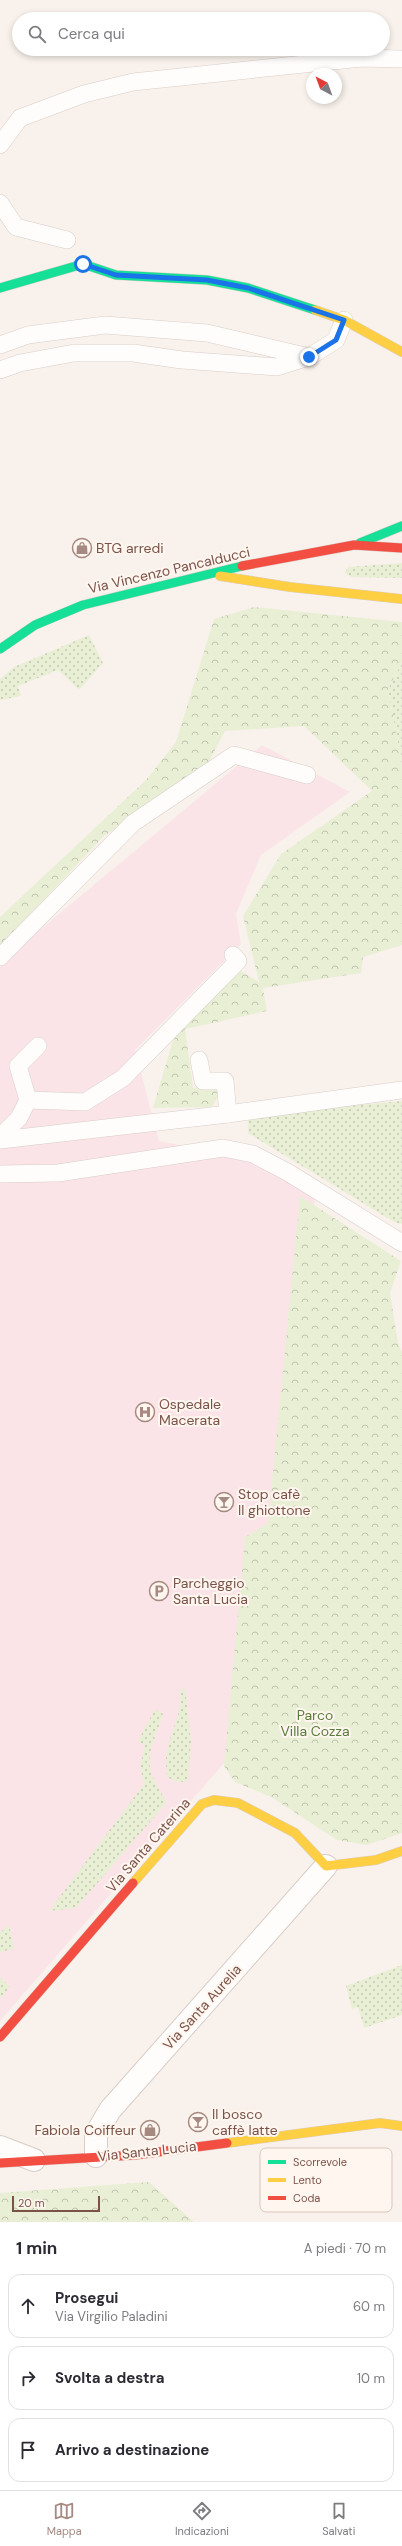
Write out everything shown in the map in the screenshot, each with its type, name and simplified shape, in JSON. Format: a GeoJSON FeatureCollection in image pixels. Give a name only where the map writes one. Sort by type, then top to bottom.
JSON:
{"type":"FeatureCollection","features":[{"type":"Feature","properties":{"kind":"street"},"geometry":{"type":"LineString","coordinates":[[0,288],[83,264],[116,275],[207,280],[248,288],[344,320],[402,352]]}},
{"type":"Feature","properties":{"kind":"street","name":"Via Vincenzo Pancalducci"},"geometry":{"type":"LineString","coordinates":[[0,648],[35,625],[83,605],[284,557],[354,545],[402,526]]}},
{"type":"Feature","properties":{"kind":"street","name":"Via Vincenzo Pancalducci"},"geometry":{"type":"LineString","coordinates":[[354,545],[402,548]]}},
{"type":"Feature","properties":{"kind":"street"},"geometry":{"type":"LineString","coordinates":[[209,575],[290,588],[402,599]]}},
{"type":"Feature","properties":{"kind":"street","name":"Via Santa Caterina"},"geometry":{"type":"LineString","coordinates":[[0,2037],[202,1804],[214,1800],[238,1803],[295,1832],[326,1866]]}},
{"type":"Feature","properties":{"kind":"street"},"geometry":{"type":"LineString","coordinates":[[326,1866],[376,1860],[402,1851]]}},
{"type":"Feature","properties":{"kind":"street","name":"Via Santa Aurelia"},"geometry":{"type":"LineString","coordinates":[[96,2156],[96,2134],[110,2110],[326,1866]]}},
{"type":"Feature","properties":{"kind":"street","name":"Via Santa Lucia"},"geometry":{"type":"LineString","coordinates":[[0,2163],[96,2156],[135,2155],[294,2132],[380,2123],[402,2126]]}},
{"type":"Feature","properties":{"kind":"street","name":"Via Santa Lucia"},"geometry":{"type":"LineString","coordinates":[[0,2147],[34,2160]]}},
{"type":"Feature","properties":{"kind":"lane"},"geometry":{"type":"LineString","coordinates":[[0,145],[20,118],[84,94],[133,82],[362,58],[402,59]]}},
{"type":"Feature","properties":{"kind":"lane"},"geometry":{"type":"LineString","coordinates":[[0,203],[16,227],[67,240]]}},
{"type":"Feature","properties":{"kind":"lane"},"geometry":{"type":"LineString","coordinates":[[0,370],[20,363],[74,353],[133,353],[182,360],[277,367],[309,357],[336,340],[344,320]]}},
{"type":"Feature","properties":{"kind":"lane"},"geometry":{"type":"LineString","coordinates":[[0,345],[28,336],[105,325],[207,333],[309,357]]}},
{"type":"Feature","properties":{"kind":"lane"},"geometry":{"type":"LineString","coordinates":[[0,956],[133,823],[234,755],[307,775]]}},
{"type":"Feature","properties":{"kind":"lane"},"geometry":{"type":"LineString","coordinates":[[28,1100],[85,1102],[123,1078],[238,961],[233,955]]}},
{"type":"Feature","properties":{"kind":"lane"},"geometry":{"type":"LineString","coordinates":[[0,1139],[19,1118],[28,1100],[18,1066],[38,1046]]}},
{"type":"Feature","properties":{"kind":"lane"},"geometry":{"type":"LineString","coordinates":[[199,1060],[203,1081],[225,1081],[228,1114]]}},
{"type":"Feature","properties":{"kind":"lane"},"geometry":{"type":"LineString","coordinates":[[0,1139],[228,1114],[402,1090]]}},
{"type":"Feature","properties":{"kind":"lane"},"geometry":{"type":"LineString","coordinates":[[0,1174],[58,1173],[223,1148],[253,1154],[289,1173],[402,1243]]}},
{"type":"Feature","properties":{"kind":"shaded area","name":"Ospedale Macerata"},"geometry":{"type":"Polygon","coordinates":[[[262,745],[350,792],[261,855],[236,914],[241,944],[135,1050],[159,1141],[252,1160],[315,1199],[300,1302],[280,1523],[231,1755],[0,2021],[0,963],[262,745]]]}},
{"type":"Feature","properties":{"kind":"green space"},"geometry":{"type":"Polygon","coordinates":[[[402,563],[402,578],[351,577],[345,573],[348,567],[402,563]]]}},
{"type":"Feature","properties":{"kind":"green space"},"geometry":{"type":"Polygon","coordinates":[[[254,607],[402,622],[402,662],[388,689],[402,765],[402,945],[363,957],[361,973],[263,988],[267,1011],[185,1029],[193,1088],[222,1089],[212,1107],[153,1108],[175,1033],[231,965],[259,982],[243,916],[281,854],[372,791],[304,726],[225,731],[204,771],[104,836],[0,946],[0,917],[146,780],[176,742],[214,619],[254,607]]]}},
{"type":"Feature","properties":{"kind":"green space"},"geometry":{"type":"Polygon","coordinates":[[[89,635],[103,663],[79,690],[58,670],[18,686],[21,696],[0,700],[0,679],[14,667],[89,635]]]}},
{"type":"Feature","properties":{"kind":"green space"},"geometry":{"type":"Polygon","coordinates":[[[402,662],[402,765],[388,689],[402,662]]]}},
{"type":"Feature","properties":{"kind":"green space"},"geometry":{"type":"Polygon","coordinates":[[[402,1101],[402,1224],[394,1222],[248,1133],[249,1115],[402,1101]]]}},
{"type":"Feature","properties":{"kind":"green space","name":"Parco Villa Cozza"},"geometry":{"type":"Polygon","coordinates":[[[300,1196],[401,1261],[390,1293],[398,1343],[402,1352],[402,1833],[367,1845],[337,1840],[271,1797],[235,1782],[224,1766],[245,1537],[268,1523],[300,1196]]]}},
{"type":"Feature","properties":{"kind":"green space"},"geometry":{"type":"Polygon","coordinates":[[[180,1689],[185,1689],[191,1741],[188,1781],[176,1782],[167,1776],[166,1762],[167,1750],[179,1712],[181,1697],[180,1689]]]}},
{"type":"Feature","properties":{"kind":"green space"},"geometry":{"type":"Polygon","coordinates":[[[155,1709],[163,1714],[151,1750],[150,1768],[153,1777],[167,1802],[76,1908],[49,1911],[144,1784],[140,1766],[145,1746],[138,1741],[155,1709]]]}},
{"type":"Feature","properties":{"kind":"green space"},"geometry":{"type":"Polygon","coordinates":[[[9,1925],[14,1949],[0,1952],[0,1932],[9,1925]]]}},
{"type":"Feature","properties":{"kind":"green space"},"geometry":{"type":"Polygon","coordinates":[[[402,1965],[402,2015],[364,2028],[358,2007],[352,2009],[346,1986],[402,1965]]]}},
{"type":"Feature","properties":{"kind":"green space"},"geometry":{"type":"Polygon","coordinates":[[[0,1977],[10,1987],[0,1999],[0,1977]]]}},
{"type":"Feature","properties":{"kind":"green space"},"geometry":{"type":"Polygon","coordinates":[[[149,2182],[194,2222],[0,2222],[0,2193],[149,2182]]]}},
{"type":"Feature","properties":{"kind":"traffic: fast"},"geometry":{"type":"LineString","coordinates":[[0,288],[83,264],[116,275],[207,280],[248,288],[315,310]]}},
{"type":"Feature","properties":{"kind":"traffic: fast"},"geometry":{"type":"LineString","coordinates":[[360,543],[402,526]]}},
{"type":"Feature","properties":{"kind":"traffic: fast"},"geometry":{"type":"LineString","coordinates":[[0,649],[35,625],[83,605],[242,566]]}},
{"type":"Feature","properties":{"kind":"traffic: slow"},"geometry":{"type":"LineString","coordinates":[[315,310],[344,320],[402,352]]}},
{"type":"Feature","properties":{"kind":"traffic: slow"},"geometry":{"type":"LineString","coordinates":[[220,576],[290,587],[402,599]]}},
{"type":"Feature","properties":{"kind":"traffic: slow"},"geometry":{"type":"LineString","coordinates":[[133,1883],[202,1804],[214,1800],[238,1803],[295,1833],[326,1866],[376,1860],[402,1851]]}},
{"type":"Feature","properties":{"kind":"traffic: slow"},"geometry":{"type":"LineString","coordinates":[[227,2143],[380,2123],[402,2126]]}},
{"type":"Feature","properties":{"kind":"traffic: jam"},"geometry":{"type":"LineString","coordinates":[[242,566],[354,545],[402,548]]}},
{"type":"Feature","properties":{"kind":"traffic: jam"},"geometry":{"type":"LineString","coordinates":[[0,2037],[133,1883]]}},
{"type":"Feature","properties":{"kind":"traffic: jam"},"geometry":{"type":"LineString","coordinates":[[0,2163],[135,2155],[227,2143]]}},
{"type":"Feature","properties":{"kind":"place","name":"BTG arredi"},"geometry":{"type":"Point","coordinates":[82,548]}},
{"type":"Feature","properties":{"kind":"place","name":"Ospedale Macerata"},"geometry":{"type":"Point","coordinates":[145,1412]}},
{"type":"Feature","properties":{"kind":"place","name":"Stop cafè Il ghiottone"},"geometry":{"type":"Point","coordinates":[224,1502]}},
{"type":"Feature","properties":{"kind":"place","name":"Parcheggio Santa Lucia"},"geometry":{"type":"Point","coordinates":[159,1591]}},
{"type":"Feature","properties":{"kind":"place","name":"Il bosco caffè latte"},"geometry":{"type":"Point","coordinates":[198,2122]}},
{"type":"Feature","properties":{"kind":"place","name":"Fabiola Coiffeur"},"geometry":{"type":"Point","coordinates":[150,2130]}},
{"type":"Feature","properties":{"kind":"route"},"geometry":{"type":"LineString","coordinates":[[83,264],[116,275],[207,280],[248,288],[344,320],[336,340],[309,357]]}}]}
